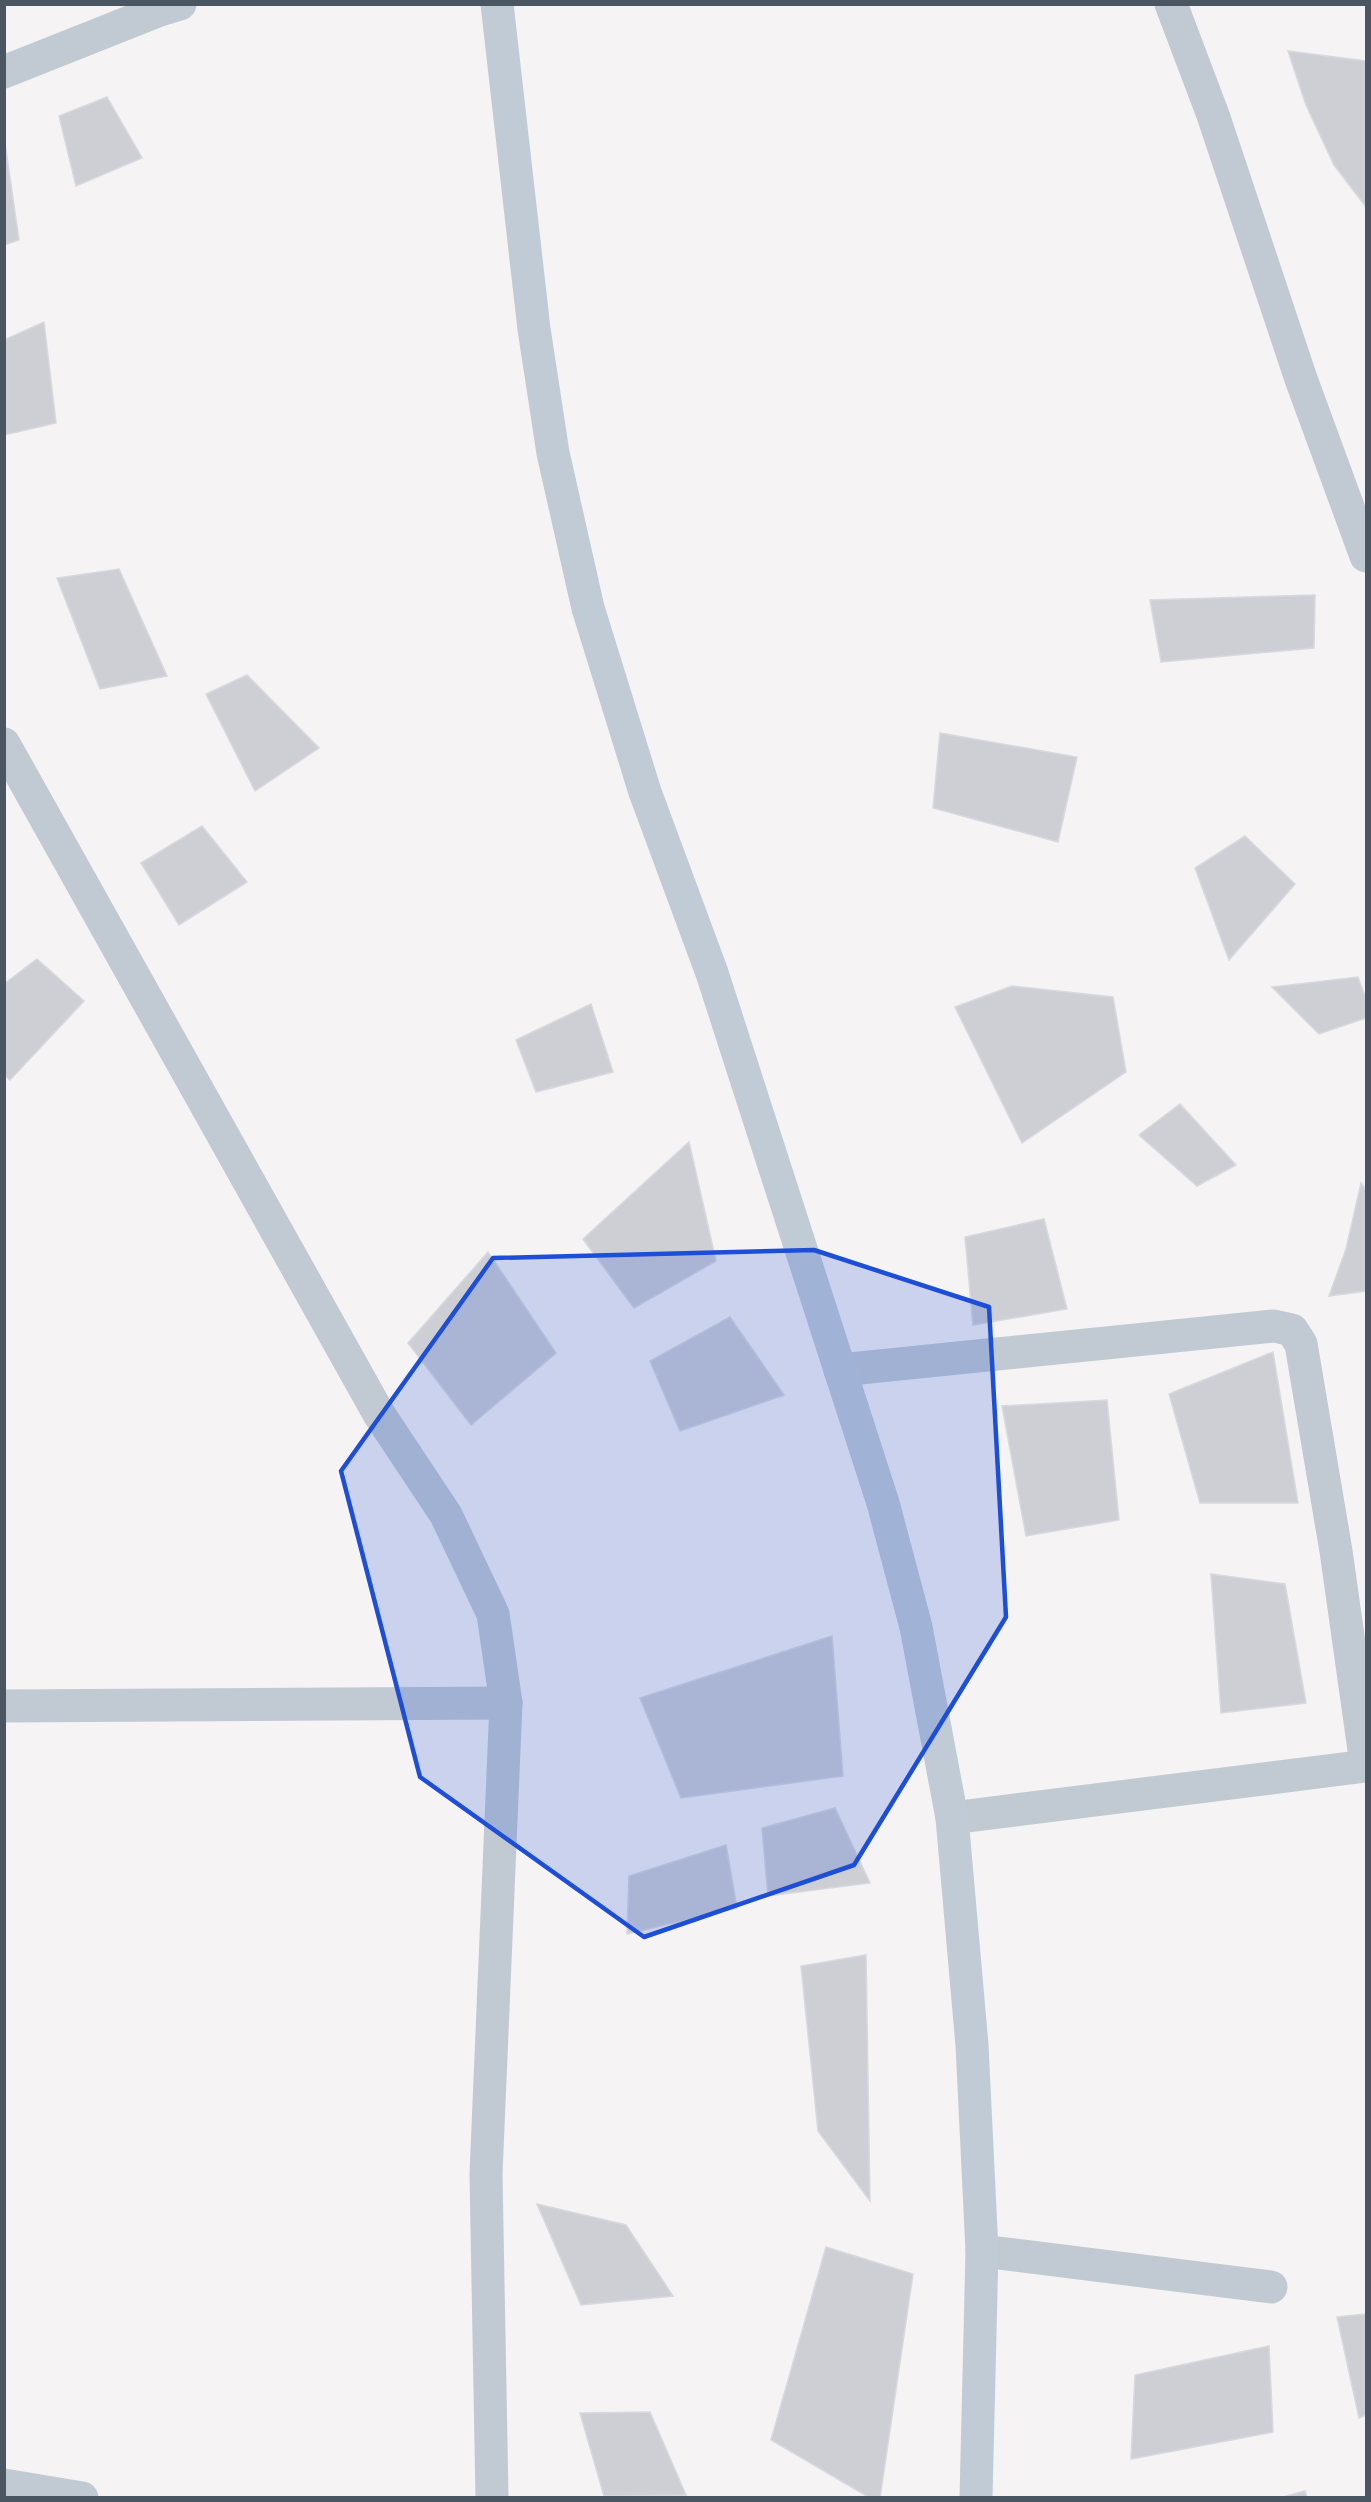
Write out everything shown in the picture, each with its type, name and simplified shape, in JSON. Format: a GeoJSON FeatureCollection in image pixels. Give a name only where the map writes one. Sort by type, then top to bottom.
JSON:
{"type":"FeatureCollection","features":[{"type":"Feature","properties":{"kind":"main road"},"geometry":{"type":"LineString","coordinates":[[497,4],[534,329],[553,453],[588,608],[645,792],[712,973],[883,1503],[916,1628],[952,1818],[972,2045],[982,2251],[976,2498]]}},
{"type":"Feature","properties":{"kind":"street"},"geometry":{"type":"LineString","coordinates":[[4,72],[180,4]]}},
{"type":"Feature","properties":{"kind":"street"},"geometry":{"type":"LineString","coordinates":[[1171,4],[1213,115],[1301,380],[1366,556]]}},
{"type":"Feature","properties":{"kind":"street"},"geometry":{"type":"LineString","coordinates":[[4,744],[379,1414],[446,1515],[493,1614],[506,1703],[486,2174],[492,2498]]}},
{"type":"Feature","properties":{"kind":"street"},"geometry":{"type":"LineString","coordinates":[[840,1370],[1274,1326],[1292,1330],[1301,1344],[1336,1551],[1366,1765],[952,1818]]}},
{"type":"Feature","properties":{"kind":"street"},"geometry":{"type":"LineString","coordinates":[[4,1706],[506,1703]]}},
{"type":"Feature","properties":{"kind":"street"},"geometry":{"type":"LineString","coordinates":[[982,2251],[1271,2287]]}},
{"type":"Feature","properties":{"kind":"street"},"geometry":{"type":"LineString","coordinates":[[4,2485],[82,2498]]}},
{"type":"Feature","properties":{"kind":"highlighted area"},"geometry":{"type":"Polygon","coordinates":[[[814,1250],[989,1307],[1006,1617],[854,1865],[644,1937],[420,1777],[341,1471],[493,1258],[814,1250]]]}},
{"type":"Feature","properties":{"kind":"building"},"geometry":{"type":"Polygon","coordinates":[[[1288,51],[1366,61],[1366,207],[1334,165],[1306,105],[1288,51]]]}},
{"type":"Feature","properties":{"kind":"building"},"geometry":{"type":"Polygon","coordinates":[[[107,97],[142,158],[76,186],[59,116],[107,97]]]}},
{"type":"Feature","properties":{"kind":"building"},"geometry":{"type":"Polygon","coordinates":[[[4,143],[19,240],[4,245],[4,143]]]}},
{"type":"Feature","properties":{"kind":"building"},"geometry":{"type":"Polygon","coordinates":[[[44,322],[56,423],[4,435],[4,340],[44,322]]]}},
{"type":"Feature","properties":{"kind":"building"},"geometry":{"type":"Polygon","coordinates":[[[119,569],[167,676],[100,689],[57,578],[119,569]]]}},
{"type":"Feature","properties":{"kind":"building"},"geometry":{"type":"Polygon","coordinates":[[[1315,595],[1314,648],[1161,662],[1150,600],[1315,595]]]}},
{"type":"Feature","properties":{"kind":"building"},"geometry":{"type":"Polygon","coordinates":[[[247,675],[319,748],[255,791],[206,694],[247,675]]]}},
{"type":"Feature","properties":{"kind":"building"},"geometry":{"type":"Polygon","coordinates":[[[940,733],[1077,757],[1058,842],[933,808],[940,733]]]}},
{"type":"Feature","properties":{"kind":"building"},"geometry":{"type":"Polygon","coordinates":[[[202,826],[247,882],[179,925],[141,863],[202,826]]]}},
{"type":"Feature","properties":{"kind":"building"},"geometry":{"type":"Polygon","coordinates":[[[1245,836],[1295,884],[1229,960],[1195,868],[1245,836]]]}},
{"type":"Feature","properties":{"kind":"building"},"geometry":{"type":"Polygon","coordinates":[[[37,959],[84,1001],[10,1080],[4,1075],[4,984],[37,959]]]}},
{"type":"Feature","properties":{"kind":"building"},"geometry":{"type":"Polygon","coordinates":[[[1358,977],[1366,999],[1366,1018],[1319,1034],[1272,987],[1358,977]]]}},
{"type":"Feature","properties":{"kind":"building"},"geometry":{"type":"Polygon","coordinates":[[[1012,986],[1113,997],[1126,1072],[1022,1143],[955,1007],[1012,986]]]}},
{"type":"Feature","properties":{"kind":"building"},"geometry":{"type":"Polygon","coordinates":[[[591,1004],[613,1072],[536,1092],[516,1040],[591,1004]]]}},
{"type":"Feature","properties":{"kind":"building"},"geometry":{"type":"Polygon","coordinates":[[[1180,1104],[1236,1165],[1197,1186],[1139,1135],[1180,1104]]]}},
{"type":"Feature","properties":{"kind":"building"},"geometry":{"type":"Polygon","coordinates":[[[689,1142],[716,1261],[634,1308],[583,1239],[689,1142]]]}},
{"type":"Feature","properties":{"kind":"building"},"geometry":{"type":"Polygon","coordinates":[[[1361,1183],[1366,1190],[1366,1291],[1329,1296],[1346,1249],[1361,1183]]]}},
{"type":"Feature","properties":{"kind":"building"},"geometry":{"type":"Polygon","coordinates":[[[1044,1219],[1067,1309],[973,1325],[965,1237],[1044,1219]]]}},
{"type":"Feature","properties":{"kind":"building"},"geometry":{"type":"Polygon","coordinates":[[[488,1252],[556,1353],[471,1425],[408,1343],[488,1252]]]}},
{"type":"Feature","properties":{"kind":"building"},"geometry":{"type":"Polygon","coordinates":[[[730,1317],[784,1395],[680,1431],[650,1361],[730,1317]]]}},
{"type":"Feature","properties":{"kind":"building"},"geometry":{"type":"Polygon","coordinates":[[[1273,1352],[1298,1503],[1200,1503],[1169,1394],[1273,1352]]]}},
{"type":"Feature","properties":{"kind":"building"},"geometry":{"type":"Polygon","coordinates":[[[1107,1400],[1119,1520],[1026,1536],[1002,1406],[1107,1400]]]}},
{"type":"Feature","properties":{"kind":"building"},"geometry":{"type":"Polygon","coordinates":[[[1211,1574],[1285,1584],[1306,1703],[1221,1713],[1211,1574]]]}},
{"type":"Feature","properties":{"kind":"building"},"geometry":{"type":"Polygon","coordinates":[[[832,1636],[843,1776],[681,1798],[640,1698],[832,1636]]]}},
{"type":"Feature","properties":{"kind":"building"},"geometry":{"type":"Polygon","coordinates":[[[835,1808],[870,1883],[768,1896],[762,1828],[835,1808]]]}},
{"type":"Feature","properties":{"kind":"building"},"geometry":{"type":"Polygon","coordinates":[[[726,1845],[737,1908],[627,1934],[629,1876],[726,1845]]]}},
{"type":"Feature","properties":{"kind":"building"},"geometry":{"type":"Polygon","coordinates":[[[866,1955],[870,2201],[818,2131],[801,1966],[866,1955]]]}},
{"type":"Feature","properties":{"kind":"building"},"geometry":{"type":"Polygon","coordinates":[[[537,2204],[626,2225],[673,2296],[581,2305],[537,2204]]]}},
{"type":"Feature","properties":{"kind":"building"},"geometry":{"type":"Polygon","coordinates":[[[826,2247],[913,2274],[880,2498],[870,2498],[771,2440],[826,2247]]]}},
{"type":"Feature","properties":{"kind":"building"},"geometry":{"type":"Polygon","coordinates":[[[1366,2314],[1366,2415],[1359,2418],[1337,2317],[1366,2314]]]}},
{"type":"Feature","properties":{"kind":"building"},"geometry":{"type":"Polygon","coordinates":[[[1269,2346],[1273,2432],[1131,2459],[1135,2375],[1269,2346]]]}},
{"type":"Feature","properties":{"kind":"building"},"geometry":{"type":"Polygon","coordinates":[[[650,2412],[686,2495],[604,2496],[580,2413],[650,2412]]]}},
{"type":"Feature","properties":{"kind":"building"},"geometry":{"type":"Polygon","coordinates":[[[1305,2491],[1307,2498],[1279,2498],[1305,2491]]]}}]}
